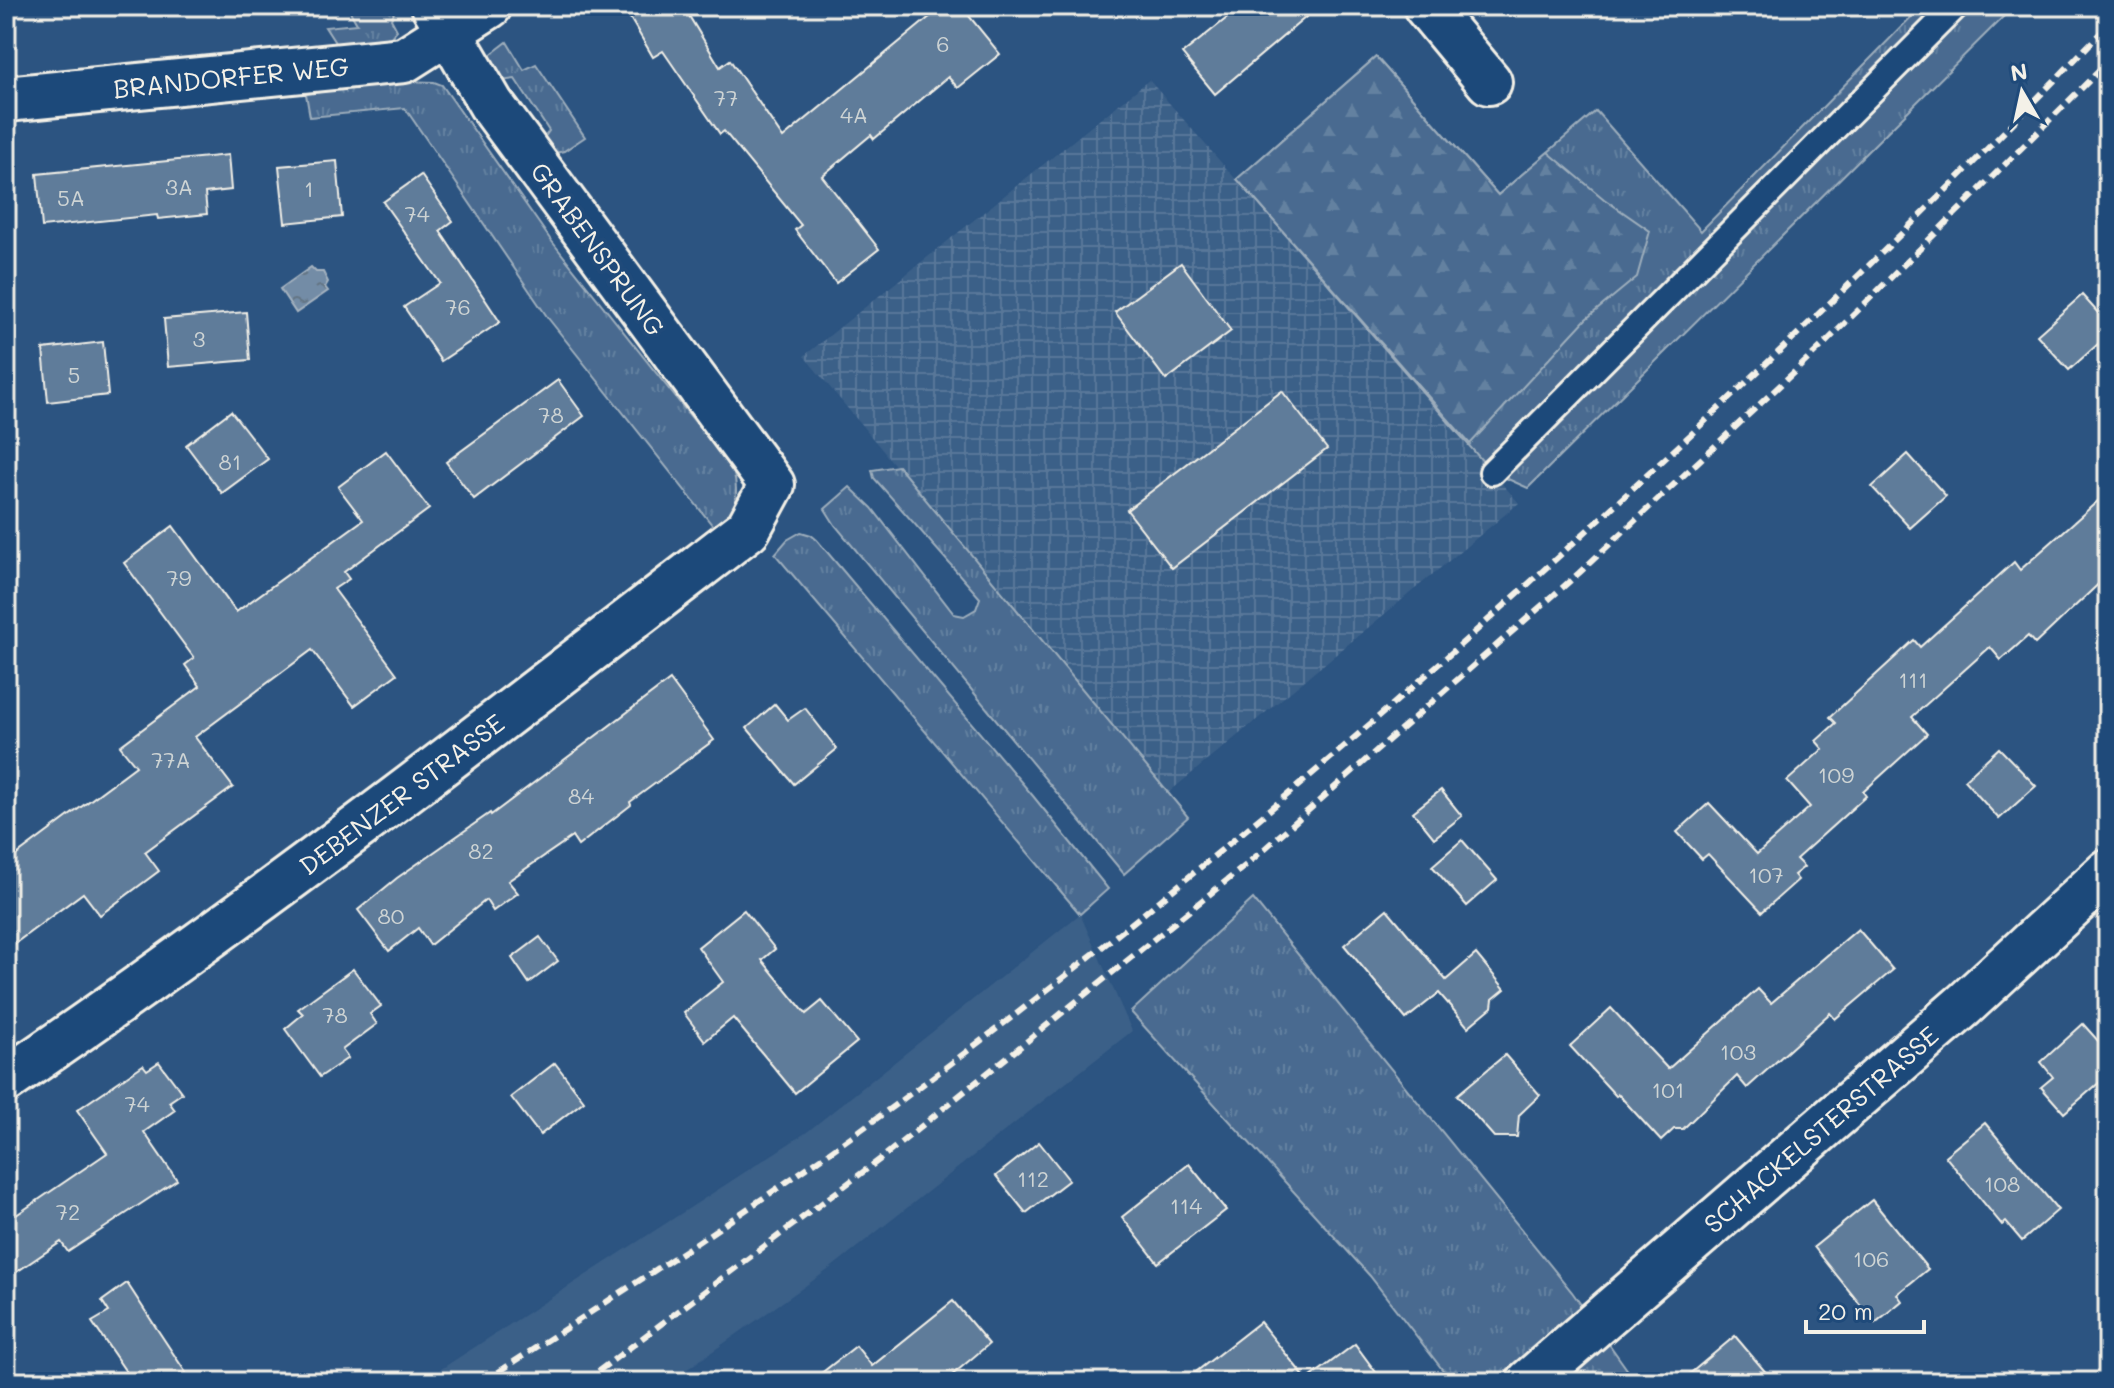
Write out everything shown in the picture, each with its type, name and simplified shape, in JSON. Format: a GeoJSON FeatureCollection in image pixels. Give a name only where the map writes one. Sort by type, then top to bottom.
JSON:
{"type":"FeatureCollection","features":[{"type":"Feature","properties":{"kind":"street","name":"BRANDORFER WEG"},"geometry":{"type":"LineString","coordinates":[[6,99],[404,60],[441,18],[489,6]]}},
{"type":"Feature","properties":{"kind":"street"},"geometry":{"type":"LineString","coordinates":[[1426,6],[1489,82]]}},
{"type":"Feature","properties":{"kind":"street","name":"GRABENSPRUNG"},"geometry":{"type":"LineString","coordinates":[[441,18],[491,104],[772,485]]}},
{"type":"Feature","properties":{"kind":"street","name":"DEBENZER STRASSE"},"geometry":{"type":"LineString","coordinates":[[6,1080],[140,989],[354,832],[748,529],[772,485]]}},
{"type":"Feature","properties":{"kind":"street","name":"SCHACKELSTERSTRASSE"},"geometry":{"type":"LineString","coordinates":[[1529,1382],[1964,1005],[2108,872]]}},
{"type":"Feature","properties":{"kind":"lane"},"geometry":{"type":"LineString","coordinates":[[1492,472],[1956,6]]}},
{"type":"Feature","properties":{"kind":"shaded area"},"geometry":{"type":"Polygon","coordinates":[[[1149,80],[1519,503],[1168,793],[804,356],[1149,80]]]}},
{"type":"Feature","properties":{"kind":"shaded area"},"geometry":{"type":"Polygon","coordinates":[[[1080,914],[1132,1031],[828,1270],[669,1382],[421,1382],[807,1132],[1080,914]]]}},
{"type":"Feature","properties":{"kind":"green space"},"geometry":{"type":"Polygon","coordinates":[[[347,6],[393,6],[395,10],[391,19],[397,30],[383,46],[341,52],[325,27],[357,24],[347,6]]]}},
{"type":"Feature","properties":{"kind":"green space"},"geometry":{"type":"Polygon","coordinates":[[[1922,6],[2014,6],[1528,488],[1492,472],[1237,179],[1376,57],[1498,195],[1596,111],[1701,231],[1922,6]]]}},
{"type":"Feature","properties":{"kind":"green space"},"geometry":{"type":"Polygon","coordinates":[[[507,42],[524,70],[536,64],[585,137],[564,151],[551,154],[541,142],[549,131],[515,79],[501,81],[490,55],[507,42]]]}},
{"type":"Feature","properties":{"kind":"green space"},"geometry":{"type":"Polygon","coordinates":[[[1376,57],[1498,195],[1548,152],[1604,199],[1650,231],[1637,277],[1586,319],[1470,444],[1237,179],[1376,57]]]}},
{"type":"Feature","properties":{"kind":"green space"},"geometry":{"type":"Polygon","coordinates":[[[402,81],[442,85],[550,239],[733,470],[736,487],[734,504],[721,536],[548,318],[405,108],[310,117],[306,94],[402,81]]]}},
{"type":"Feature","properties":{"kind":"green space"},"geometry":{"type":"Polygon","coordinates":[[[898,466],[1188,817],[1124,874],[835,525],[825,509],[850,487],[872,508],[954,614],[964,616],[976,609],[980,598],[874,478],[872,470],[898,466]]]}},
{"type":"Feature","properties":{"kind":"green space"},"geometry":{"type":"Polygon","coordinates":[[[801,532],[817,540],[1108,889],[1080,914],[775,554],[787,540],[801,532]]]}},
{"type":"Feature","properties":{"kind":"green space"},"geometry":{"type":"Polygon","coordinates":[[[1253,899],[1572,1292],[1636,1382],[1452,1382],[1370,1276],[1131,1012],[1253,899]]]}},
{"type":"Feature","properties":{"kind":"water"},"geometry":{"type":"Polygon","coordinates":[[[311,267],[316,272],[323,272],[328,291],[296,313],[280,289],[311,267]]]}},
{"type":"Feature","properties":{"kind":"building"},"geometry":{"type":"Polygon","coordinates":[[[623,6],[683,6],[720,67],[730,60],[783,138],[943,6],[961,6],[1000,54],[958,88],[948,77],[874,139],[871,135],[822,176],[879,249],[836,283],[795,230],[801,225],[724,131],[720,134],[663,51],[653,57],[623,6]]]}},
{"type":"Feature","properties":{"kind":"building"},"geometry":{"type":"Polygon","coordinates":[[[1242,6],[1319,6],[1215,94],[1182,54],[1242,6]]]}},
{"type":"Feature","properties":{"kind":"building"},"geometry":{"type":"Polygon","coordinates":[[[228,155],[231,190],[205,193],[207,214],[158,219],[157,215],[42,227],[37,174],[228,155]]]}},
{"type":"Feature","properties":{"kind":"building"},"geometry":{"type":"Polygon","coordinates":[[[337,161],[342,217],[285,223],[279,166],[337,161]]]}},
{"type":"Feature","properties":{"kind":"building"},"geometry":{"type":"Polygon","coordinates":[[[421,175],[453,221],[440,231],[500,322],[441,361],[404,307],[440,283],[383,202],[421,175]]]}},
{"type":"Feature","properties":{"kind":"building"},"geometry":{"type":"Polygon","coordinates":[[[1181,263],[1231,331],[1166,380],[1115,312],[1181,263]]]}},
{"type":"Feature","properties":{"kind":"building"},"geometry":{"type":"Polygon","coordinates":[[[2082,295],[2108,324],[2108,335],[2069,370],[2037,335],[2082,295]]]}},
{"type":"Feature","properties":{"kind":"building"},"geometry":{"type":"Polygon","coordinates":[[[246,312],[250,360],[168,367],[164,319],[246,312]]]}},
{"type":"Feature","properties":{"kind":"building"},"geometry":{"type":"Polygon","coordinates":[[[103,342],[108,395],[48,402],[43,349],[103,342]]]}},
{"type":"Feature","properties":{"kind":"building"},"geometry":{"type":"Polygon","coordinates":[[[558,380],[584,416],[474,499],[446,462],[558,380]]]}},
{"type":"Feature","properties":{"kind":"building"},"geometry":{"type":"Polygon","coordinates":[[[1282,391],[1327,449],[1172,568],[1127,510],[1282,391]]]}},
{"type":"Feature","properties":{"kind":"building"},"geometry":{"type":"Polygon","coordinates":[[[231,411],[268,459],[222,493],[186,445],[231,411]]]}},
{"type":"Feature","properties":{"kind":"building"},"geometry":{"type":"Polygon","coordinates":[[[386,451],[429,509],[344,572],[349,579],[334,589],[397,674],[354,706],[312,650],[195,737],[233,787],[145,852],[159,871],[100,915],[83,893],[6,950],[6,863],[136,766],[120,746],[200,686],[185,665],[194,658],[124,563],[173,526],[236,612],[363,520],[338,487],[386,451]]]}},
{"type":"Feature","properties":{"kind":"building"},"geometry":{"type":"Polygon","coordinates":[[[1908,454],[1946,496],[1910,528],[1872,487],[1908,454]]]}},
{"type":"Feature","properties":{"kind":"building"},"geometry":{"type":"Polygon","coordinates":[[[2108,492],[2108,575],[2035,644],[2028,636],[2001,660],[1990,647],[1912,717],[1927,734],[1863,792],[1866,796],[1796,859],[1804,867],[1794,875],[1798,880],[1762,912],[1708,854],[1702,859],[1677,832],[1709,803],[1757,854],[1810,807],[1787,781],[1823,749],[1816,741],[1836,723],[1830,717],[1914,640],[1920,647],[2014,562],[2020,570],[2108,492]]]}},
{"type":"Feature","properties":{"kind":"building"},"geometry":{"type":"Polygon","coordinates":[[[670,680],[714,740],[630,802],[631,805],[578,846],[572,837],[508,881],[518,893],[493,911],[486,900],[430,945],[418,928],[389,951],[358,910],[397,878],[491,815],[670,680]]]}},
{"type":"Feature","properties":{"kind":"building"},"geometry":{"type":"Polygon","coordinates":[[[775,704],[788,720],[805,708],[837,749],[794,784],[747,728],[775,704]]]}},
{"type":"Feature","properties":{"kind":"building"},"geometry":{"type":"Polygon","coordinates":[[[1999,748],[2036,786],[1999,819],[1964,780],[1999,748]]]}},
{"type":"Feature","properties":{"kind":"building"},"geometry":{"type":"Polygon","coordinates":[[[1441,790],[1462,816],[1434,838],[1413,812],[1441,790]]]}},
{"type":"Feature","properties":{"kind":"building"},"geometry":{"type":"Polygon","coordinates":[[[1462,840],[1497,880],[1467,906],[1432,866],[1462,840]]]}},
{"type":"Feature","properties":{"kind":"building"},"geometry":{"type":"Polygon","coordinates":[[[1387,909],[1446,980],[1476,954],[1505,989],[1493,999],[1492,1007],[1468,1027],[1439,993],[1406,1019],[1344,945],[1387,909]]]}},
{"type":"Feature","properties":{"kind":"building"},"geometry":{"type":"Polygon","coordinates":[[[744,910],[775,949],[762,960],[806,1014],[822,1001],[857,1042],[795,1093],[733,1018],[705,1041],[684,1013],[723,982],[698,947],[744,910]]]}},
{"type":"Feature","properties":{"kind":"building"},"geometry":{"type":"Polygon","coordinates":[[[1858,929],[1893,970],[1835,1019],[1830,1013],[1747,1088],[1737,1076],[1683,1129],[1674,1129],[1661,1141],[1570,1046],[1611,1008],[1668,1069],[1758,989],[1771,1003],[1858,929]]]}},
{"type":"Feature","properties":{"kind":"building"},"geometry":{"type":"Polygon","coordinates":[[[540,937],[558,961],[529,983],[512,958],[540,937]]]}},
{"type":"Feature","properties":{"kind":"building"},"geometry":{"type":"Polygon","coordinates":[[[353,969],[381,1006],[370,1014],[377,1024],[342,1050],[348,1058],[320,1077],[285,1029],[303,1014],[298,1009],[353,969]]]}},
{"type":"Feature","properties":{"kind":"building"},"geometry":{"type":"Polygon","coordinates":[[[2083,1024],[2108,1052],[2108,1075],[2064,1113],[2041,1087],[2053,1077],[2041,1062],[2083,1024]]]}},
{"type":"Feature","properties":{"kind":"building"},"geometry":{"type":"Polygon","coordinates":[[[1505,1055],[1540,1095],[1519,1115],[1517,1137],[1494,1137],[1457,1095],[1505,1055]]]}},
{"type":"Feature","properties":{"kind":"building"},"geometry":{"type":"Polygon","coordinates":[[[159,1062],[182,1093],[169,1102],[175,1110],[144,1132],[177,1180],[68,1252],[61,1242],[6,1279],[6,1222],[107,1153],[77,1110],[143,1065],[147,1070],[159,1062]]]}},
{"type":"Feature","properties":{"kind":"building"},"geometry":{"type":"Polygon","coordinates":[[[555,1063],[584,1101],[540,1135],[511,1097],[555,1063]]]}},
{"type":"Feature","properties":{"kind":"building"},"geometry":{"type":"Polygon","coordinates":[[[1985,1123],[2058,1210],[2022,1241],[2006,1222],[2002,1225],[1945,1156],[1985,1123]]]}},
{"type":"Feature","properties":{"kind":"building"},"geometry":{"type":"Polygon","coordinates":[[[1039,1142],[1069,1180],[1026,1213],[996,1176],[1039,1142]]]}},
{"type":"Feature","properties":{"kind":"building"},"geometry":{"type":"Polygon","coordinates":[[[1189,1164],[1226,1210],[1158,1263],[1122,1217],[1189,1164]]]}},
{"type":"Feature","properties":{"kind":"building"},"geometry":{"type":"Polygon","coordinates":[[[1872,1200],[1928,1269],[1897,1294],[1902,1301],[1875,1323],[1814,1247],[1872,1200]]]}},
{"type":"Feature","properties":{"kind":"building"},"geometry":{"type":"Polygon","coordinates":[[[127,1283],[192,1382],[133,1382],[92,1322],[109,1312],[102,1301],[127,1283]]]}},
{"type":"Feature","properties":{"kind":"building"},"geometry":{"type":"Polygon","coordinates":[[[953,1301],[989,1344],[944,1382],[810,1382],[856,1346],[872,1366],[953,1301]]]}},
{"type":"Feature","properties":{"kind":"building"},"geometry":{"type":"Polygon","coordinates":[[[1260,1322],[1307,1380],[1355,1344],[1383,1382],[1183,1382],[1260,1322]]]}},
{"type":"Feature","properties":{"kind":"building"},"geometry":{"type":"Polygon","coordinates":[[[1735,1336],[1774,1382],[1680,1382],[1735,1336]]]}},
{"type":"Feature","properties":{"kind":"railway"},"geometry":{"type":"LineString","coordinates":[[483,1382],[855,1134],[1102,947],[1292,791],[1477,630],[1716,411],[1943,193],[2108,25]]}},
{"type":"Feature","properties":{"kind":"railway"},"geometry":{"type":"LineString","coordinates":[[584,1382],[883,1157],[1246,865],[1579,573],[1821,347],[2108,62]]}}]}
